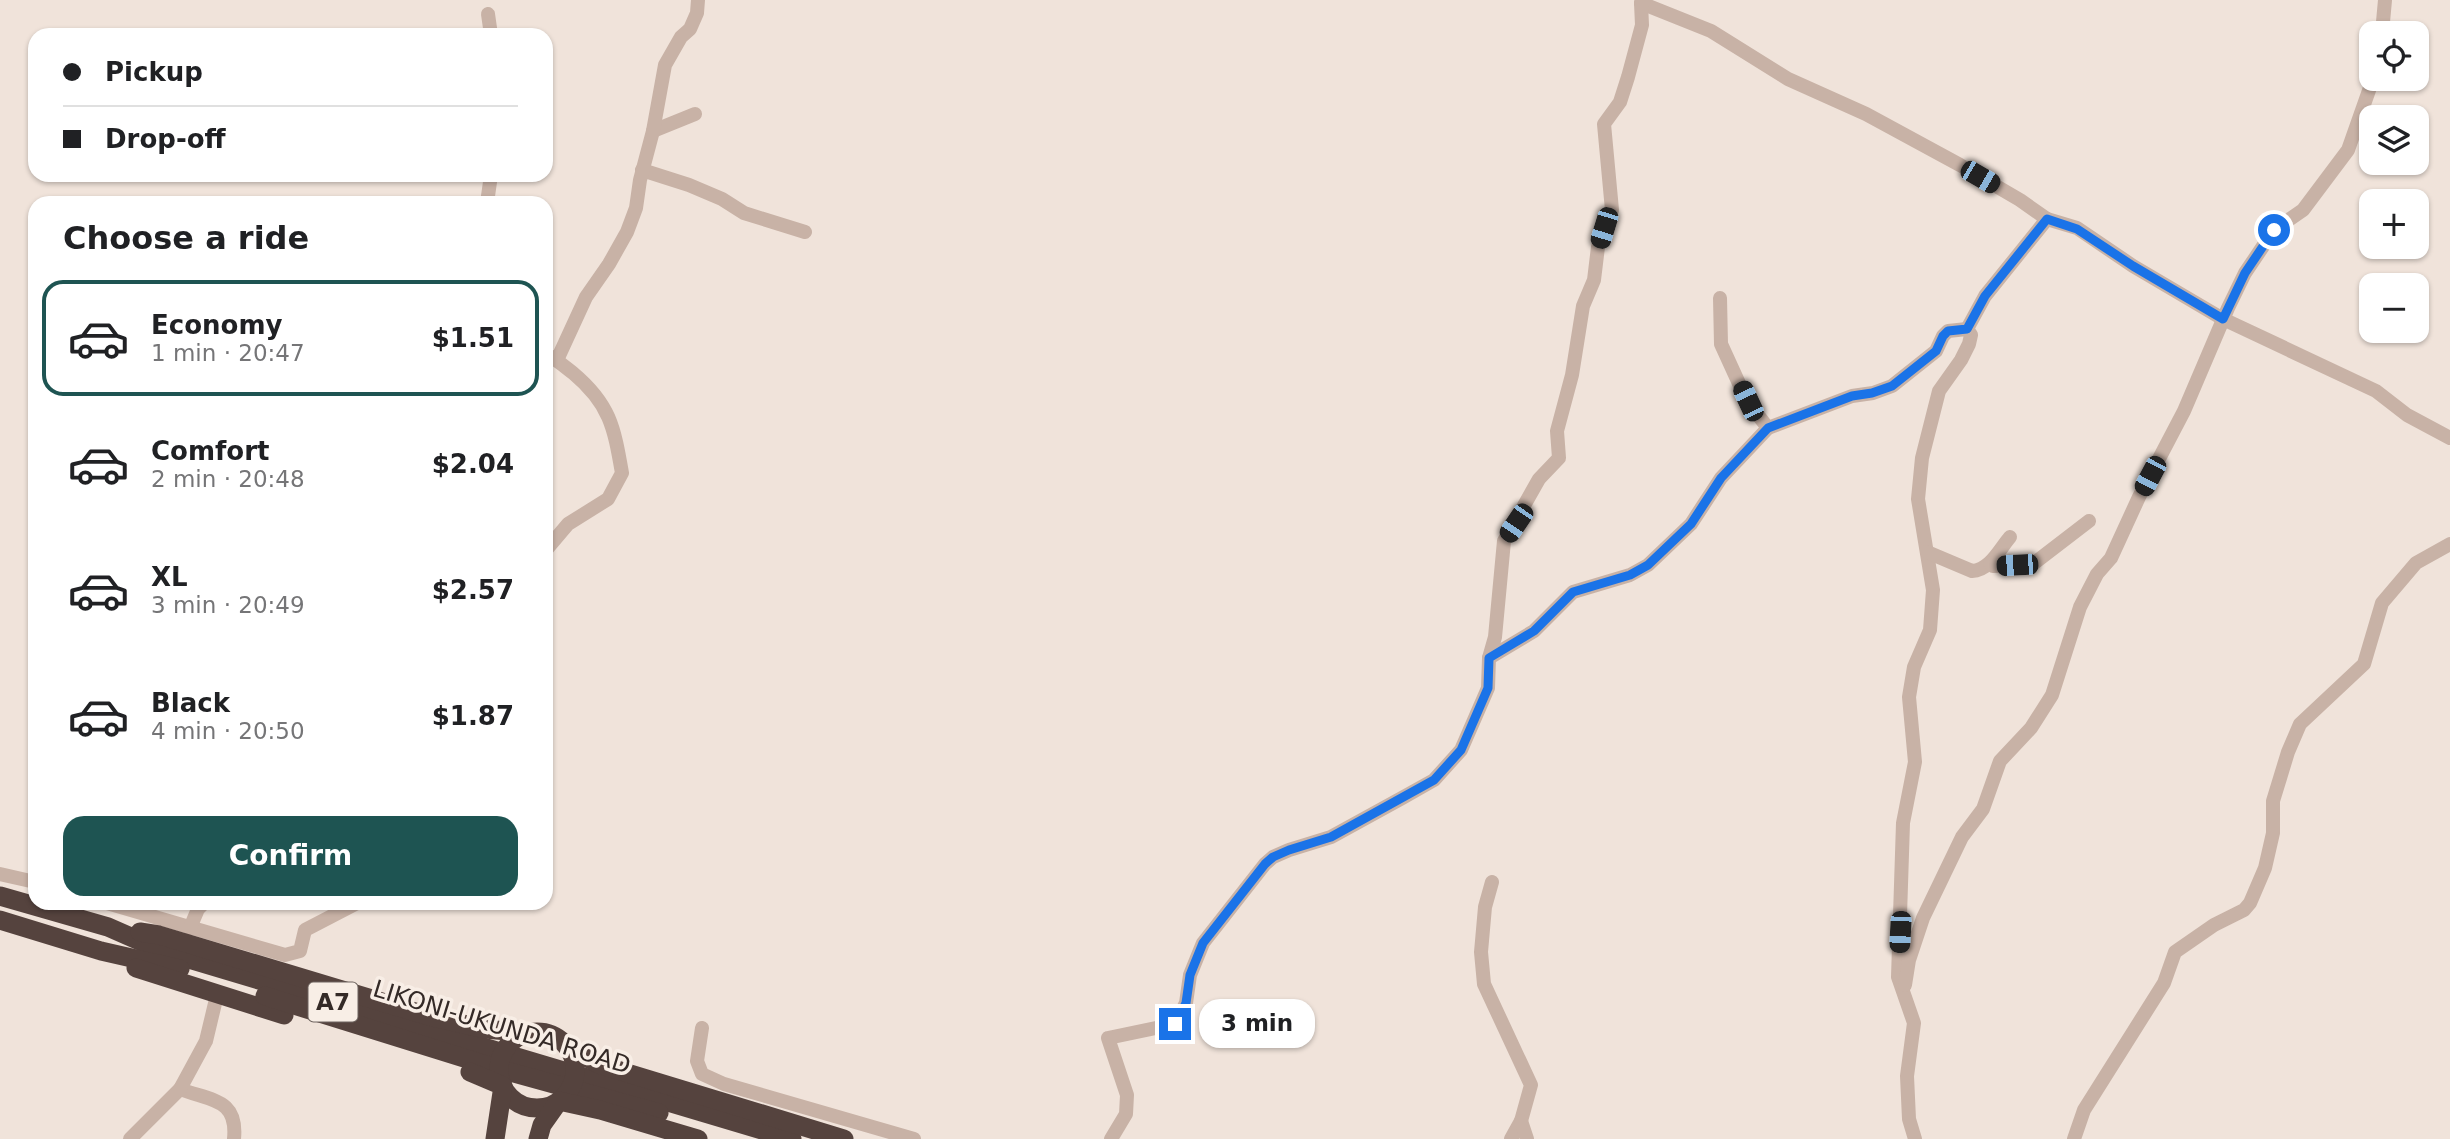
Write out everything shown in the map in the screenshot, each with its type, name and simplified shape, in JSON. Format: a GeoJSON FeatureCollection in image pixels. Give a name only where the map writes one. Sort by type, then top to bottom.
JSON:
{"type":"FeatureCollection","features":[{"type":"Feature","properties":{"kind":"highway","name":"LIKONI-UKUNDA ROAD"},"geometry":{"type":"LineString","coordinates":[[0,896],[28,904]]}},
{"type":"Feature","properties":{"kind":"highway","name":"LIKONI-UKUNDA ROAD"},"geometry":{"type":"LineString","coordinates":[[49,910],[108,927],[164,958],[496,1068],[747,1139]]}},
{"type":"Feature","properties":{"kind":"highway","name":"LIKONI-UKUNDA ROAD"},"geometry":{"type":"LineString","coordinates":[[0,920],[102,951],[164,958],[792,1139]]}},
{"type":"Feature","properties":{"kind":"highway"},"geometry":{"type":"LineString","coordinates":[[108,927],[159,935],[432,1017],[485,1029],[551,1035],[568,1048],[601,1065],[844,1139]]}},
{"type":"Feature","properties":{"kind":"highway"},"geometry":{"type":"LineString","coordinates":[[102,951],[144,972],[471,1072],[503,1086],[517,1102],[531,1108],[546,1107],[559,1101],[600,1110],[698,1139]]}},
{"type":"Feature","properties":{"kind":"highway"},"geometry":{"type":"LineString","coordinates":[[495,1139],[503,1086],[500,1071],[505,1050],[516,1039],[528,1033]]}},
{"type":"Feature","properties":{"kind":"highway"},"geometry":{"type":"LineString","coordinates":[[538,1139],[542,1125],[569,1090],[575,1076],[574,1062],[568,1048]]}},
{"type":"Feature","properties":{"kind":"street"},"geometry":{"type":"LineString","coordinates":[[553,354],[627,232],[636,208],[665,65],[681,37],[690,30],[698,0]]}},
{"type":"Feature","properties":{"kind":"street"},"geometry":{"type":"LineString","coordinates":[[2383,21],[2385,0]]}},
{"type":"Feature","properties":{"kind":"street"},"geometry":{"type":"LineString","coordinates":[[1111,1139],[1126,1114],[1127,1095],[1108,1038],[1175,1024],[1186,1003],[1190,975],[1203,943],[1273,857],[1331,837],[1434,780],[1461,750],[1488,688],[1489,658],[1495,637],[1504,541],[1539,479],[1559,458],[1557,431],[1572,374],[1583,306],[1594,280],[1598,247],[1612,210],[1605,124],[1620,102],[1628,77],[1642,25],[1643,1],[1710,31],[1788,79],[1866,114],[1960,165],[2047,219],[2077,229],[2133,266],[2223,319],[2376,391],[2407,415],[2450,438]]}},
{"type":"Feature","properties":{"kind":"street"},"geometry":{"type":"LineString","coordinates":[[488,13],[490,28]]}},
{"type":"Feature","properties":{"kind":"street"},"geometry":{"type":"LineString","coordinates":[[1904,993],[1909,960],[1923,918],[1962,837],[1983,809],[2000,761],[2031,728],[2052,695],[2080,607],[2097,574],[2110,558],[2184,411],[2245,273],[2274,230],[2303,211],[2348,150],[2369,91]]}},
{"type":"Feature","properties":{"kind":"street"},"geometry":{"type":"LineString","coordinates":[[653,131],[695,114]]}},
{"type":"Feature","properties":{"kind":"street"},"geometry":{"type":"LineString","coordinates":[[642,170],[690,185],[744,212],[805,232]]}},
{"type":"Feature","properties":{"kind":"street"},"geometry":{"type":"LineString","coordinates":[[1967,329],[1985,296],[2047,219]]}},
{"type":"Feature","properties":{"kind":"street"},"geometry":{"type":"LineString","coordinates":[[1720,298],[1721,344],[1748,401],[1768,428]]}},
{"type":"Feature","properties":{"kind":"street"},"geometry":{"type":"LineString","coordinates":[[1489,658],[1534,631],[1573,592],[1630,575],[1648,565],[1691,524],[1721,478],[1768,428],[1852,396],[1892,386],[1936,351],[1948,331],[1967,329]]}},
{"type":"Feature","properties":{"kind":"street"},"geometry":{"type":"LineString","coordinates":[[1916,1139],[1909,1119],[1907,1076],[1914,1023],[1898,977],[1903,823],[1915,762],[1909,697],[1914,667],[1930,629],[1933,590],[1918,499],[1922,458],[1939,391],[1969,344],[1971,335],[1967,329]]}},
{"type":"Feature","properties":{"kind":"street"},"geometry":{"type":"LineString","coordinates":[[553,359],[589,389],[606,409],[622,473],[608,499],[568,524],[553,542]]}},
{"type":"Feature","properties":{"kind":"street"},"geometry":{"type":"LineString","coordinates":[[1990,563],[1993,566],[2033,564],[2089,521]]}},
{"type":"Feature","properties":{"kind":"street"},"geometry":{"type":"LineString","coordinates":[[1927,552],[1972,571],[1979,570],[1990,563],[2010,537]]}},
{"type":"Feature","properties":{"kind":"street"},"geometry":{"type":"LineString","coordinates":[[2074,1139],[2084,1110],[2164,983],[2175,952],[2214,925],[2244,910],[2254,895],[2265,868],[2273,832],[2273,801],[2300,724],[2364,664],[2382,603],[2416,563],[2450,544]]}},
{"type":"Feature","properties":{"kind":"street"},"geometry":{"type":"LineString","coordinates":[[0,874],[28,880]]}},
{"type":"Feature","properties":{"kind":"street"},"geometry":{"type":"LineString","coordinates":[[1492,882],[1485,906],[1481,953],[1484,984],[1531,1085],[1521,1121],[1511,1139]]}},
{"type":"Feature","properties":{"kind":"street"},"geometry":{"type":"LineString","coordinates":[[130,910],[285,954],[300,951],[306,930],[344,910]]}},
{"type":"Feature","properties":{"kind":"street"},"geometry":{"type":"LineString","coordinates":[[190,928],[198,910]]}},
{"type":"Feature","properties":{"kind":"street"},"geometry":{"type":"LineString","coordinates":[[130,1139],[180,1089],[206,1041],[217,995]]}},
{"type":"Feature","properties":{"kind":"street"},"geometry":{"type":"LineString","coordinates":[[702,1028],[697,1061],[702,1074],[724,1084],[914,1139]]}},
{"type":"Feature","properties":{"kind":"street"},"geometry":{"type":"LineString","coordinates":[[180,1089],[223,1104],[233,1114],[236,1124],[234,1139]]}},
{"type":"Feature","properties":{"kind":"street"},"geometry":{"type":"LineString","coordinates":[[1521,1121],[1527,1139]]}},
{"type":"Feature","properties":{"kind":"route"},"geometry":{"type":"LineString","coordinates":[[1175,1024],[1186,1003],[1190,975],[1203,943],[1265,864],[1289,850],[1331,837],[1434,780],[1461,750],[1473,724],[1488,688],[1489,658],[1534,631],[1573,592],[1630,575],[1648,565],[1691,524],[1721,478],[1768,428],[1852,396],[1892,386],[1936,351],[1948,331],[1967,329],[1985,296],[2047,219],[2077,229],[2133,266],[2223,319],[2245,273],[2274,230]]}}]}
